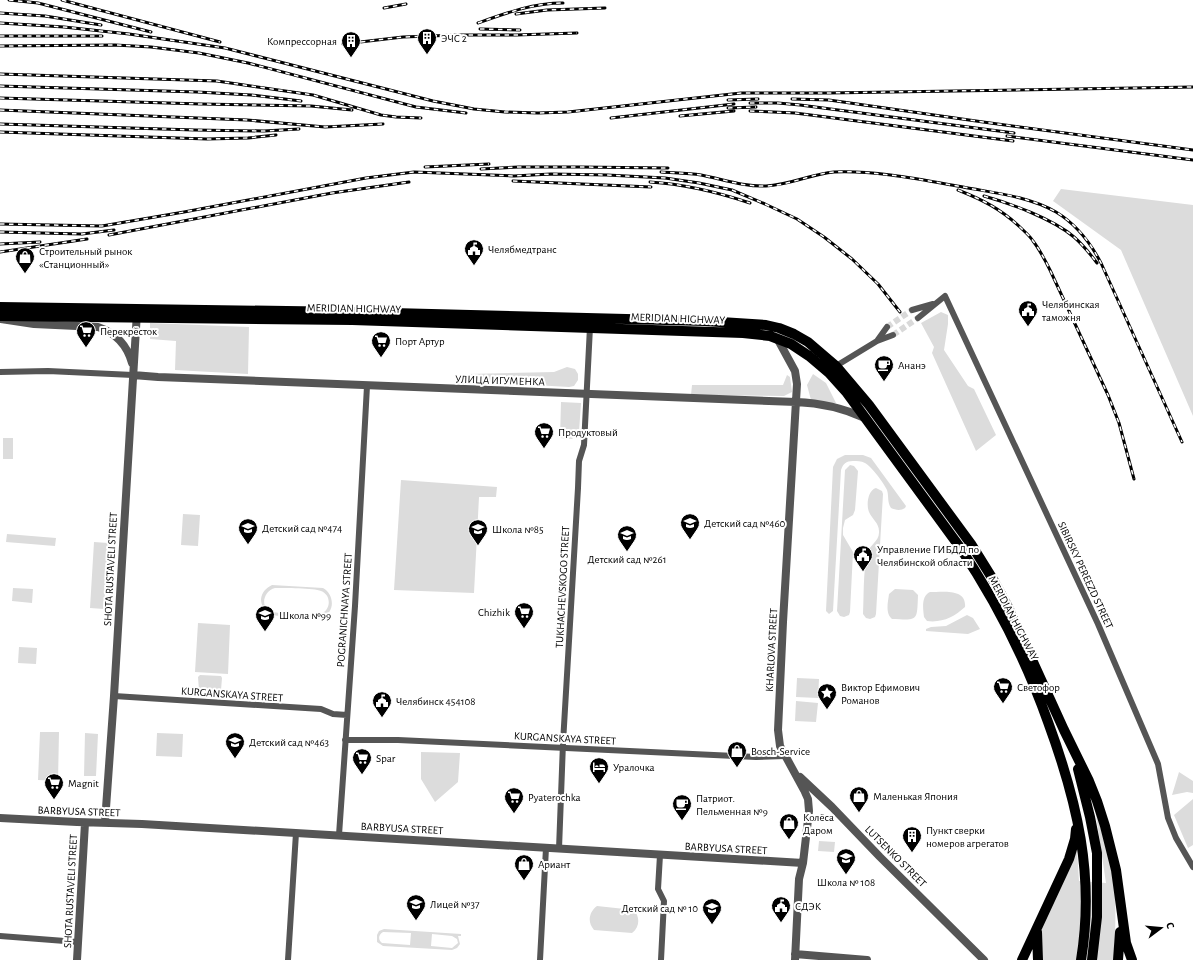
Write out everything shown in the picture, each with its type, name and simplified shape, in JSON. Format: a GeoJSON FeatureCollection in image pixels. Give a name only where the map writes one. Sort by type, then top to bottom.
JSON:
{"type":"FeatureCollection","features":[{"type":"Feature","properties":{"kind":"main road","name":"MERIDIAN HIGHWAY"},"geometry":{"type":"LineString","coordinates":[[0,307],[137,313],[743,333],[759,334],[777,338],[790,344],[809,356],[829,373],[847,394],[970,563],[1015,643],[1042,704],[1058,747],[1071,788],[1078,819],[1086,883],[1086,919],[1082,960]]}},
{"type":"Feature","properties":{"kind":"main road","name":"MERIDIAN HIGHWAY"},"geometry":{"type":"LineString","coordinates":[[0,316],[137,313],[380,313],[705,322],[754,324],[779,328],[808,342],[836,366],[869,405],[948,511],[994,581],[1024,640],[1064,730]]}},
{"type":"Feature","properties":{"kind":"main road"},"geometry":{"type":"LineString","coordinates":[[1064,730],[1077,767],[1090,817],[1097,853],[1097,917],[1092,960]]}},
{"type":"Feature","properties":{"kind":"main road"},"geometry":{"type":"LineString","coordinates":[[1064,730],[1089,781],[1102,819],[1119,883],[1126,942],[1132,960]]}},
{"type":"Feature","properties":{"kind":"main road"},"geometry":{"type":"LineString","coordinates":[[1022,960],[1069,859],[1075,839],[1078,819]]}},
{"type":"Feature","properties":{"kind":"main road"},"geometry":{"type":"LineString","coordinates":[[1118,960],[1122,912]]}},
{"type":"Feature","properties":{"kind":"main road"},"geometry":{"type":"LineString","coordinates":[[1037,928],[1038,960]]}},
{"type":"Feature","properties":{"kind":"street","name":"SIBIRSKY PEREEZD STREET"},"geometry":{"type":"LineString","coordinates":[[935,303],[944,296],[1100,629],[1158,764],[1168,818],[1176,838],[1193,867]]}},
{"type":"Feature","properties":{"kind":"street"},"geometry":{"type":"LineString","coordinates":[[912,310],[935,303]]}},
{"type":"Feature","properties":{"kind":"street"},"geometry":{"type":"LineString","coordinates":[[918,318],[935,303]]}},
{"type":"Feature","properties":{"kind":"street","name":"SHOTA RUSTAVELI STREET"},"geometry":{"type":"LineString","coordinates":[[104,822],[114,696],[137,313]]}},
{"type":"Feature","properties":{"kind":"street"},"geometry":{"type":"LineString","coordinates":[[0,319],[34,324],[98,327],[107,330],[116,336],[124,345],[130,356],[133,371],[0,372]]}},
{"type":"Feature","properties":{"kind":"street","name":"TUKHACHEVSKOGO STREET"},"geometry":{"type":"LineString","coordinates":[[559,849],[563,748],[579,462],[584,445],[590,327]]}},
{"type":"Feature","properties":{"kind":"street"},"geometry":{"type":"LineString","coordinates":[[877,341],[886,327]]}},
{"type":"Feature","properties":{"kind":"street"},"geometry":{"type":"LineString","coordinates":[[836,366],[877,341],[893,335]]}},
{"type":"Feature","properties":{"kind":"street","name":"KHARLOVA STREET"},"geometry":{"type":"LineString","coordinates":[[777,338],[795,371],[797,384],[783,622],[778,739],[780,746],[808,799],[809,811],[803,863],[799,880],[795,957]]}},
{"type":"Feature","properties":{"kind":"street","name":"УЛИЦА ИГУМЕНКА"},"geometry":{"type":"LineString","coordinates":[[133,371],[164,378],[796,402],[834,406],[865,418]]}},
{"type":"Feature","properties":{"kind":"street","name":"POGRANICHNAYA STREET"},"geometry":{"type":"LineString","coordinates":[[339,835],[367,386]]}},
{"type":"Feature","properties":{"kind":"street","name":"KURGANSKAYA STREET"},"geometry":{"type":"LineString","coordinates":[[114,696],[321,710],[333,714],[347,715]]}},
{"type":"Feature","properties":{"kind":"street","name":"KURGANSKAYA STREET"},"geometry":{"type":"LineString","coordinates":[[345,740],[398,740],[756,757],[785,756]]}},
{"type":"Feature","properties":{"kind":"street","name":"LUTSENKO STREET"},"geometry":{"type":"LineString","coordinates":[[792,769],[821,796],[984,960]]}},
{"type":"Feature","properties":{"kind":"street"},"geometry":{"type":"LineString","coordinates":[[808,799],[821,796]]}},
{"type":"Feature","properties":{"kind":"street","name":"BARBYUSA STREET"},"geometry":{"type":"LineString","coordinates":[[0,818],[85,823],[104,822],[339,835],[803,863]]}},
{"type":"Feature","properties":{"kind":"street","name":"SHOTA RUSTAVELI STREET"},"geometry":{"type":"LineString","coordinates":[[77,960],[85,823]]}},
{"type":"Feature","properties":{"kind":"street"},"geometry":{"type":"LineString","coordinates":[[288,960],[296,833]]}},
{"type":"Feature","properties":{"kind":"street"},"geometry":{"type":"LineString","coordinates":[[540,960],[546,848]]}},
{"type":"Feature","properties":{"kind":"street"},"geometry":{"type":"LineString","coordinates":[[660,855],[658,889],[664,901],[661,960]]}},
{"type":"Feature","properties":{"kind":"street"},"geometry":{"type":"LineString","coordinates":[[0,936],[78,942]]}},
{"type":"Feature","properties":{"kind":"street"},"geometry":{"type":"LineString","coordinates":[[795,957],[866,960]]}},
{"type":"Feature","properties":{"kind":"shaded area"},"geometry":{"type":"Polygon","coordinates":[[[1061,189],[1193,205],[1193,416],[1121,250],[1053,201],[1061,189]]]}},
{"type":"Feature","properties":{"kind":"shaded area"},"geometry":{"type":"Polygon","coordinates":[[[941,312],[948,315],[944,350],[968,386],[974,389],[996,435],[976,451],[932,353],[934,347],[921,323],[941,312]]]}},
{"type":"Feature","properties":{"kind":"shaded area"},"geometry":{"type":"Polygon","coordinates":[[[150,323],[249,327],[248,374],[175,370],[176,341],[150,339],[150,323]]]}},
{"type":"Feature","properties":{"kind":"shaded area"},"geometry":{"type":"Polygon","coordinates":[[[567,367],[575,369],[578,374],[578,380],[574,386],[569,387],[468,381],[468,374],[554,372],[567,367]]]}},
{"type":"Feature","properties":{"kind":"shaded area"},"geometry":{"type":"Polygon","coordinates":[[[813,374],[826,383],[836,403],[832,404],[811,400],[807,385],[813,374]]]}},
{"type":"Feature","properties":{"kind":"shaded area"},"geometry":{"type":"Polygon","coordinates":[[[787,375],[790,377],[792,392],[784,396],[691,395],[692,385],[783,385],[787,375]]]}},
{"type":"Feature","properties":{"kind":"shaded area"},"geometry":{"type":"Polygon","coordinates":[[[561,402],[581,403],[579,432],[572,439],[560,438],[561,402]]]}},
{"type":"Feature","properties":{"kind":"shaded area"},"geometry":{"type":"Polygon","coordinates":[[[3,438],[13,438],[13,459],[3,459],[3,438]]]}},
{"type":"Feature","properties":{"kind":"shaded area"},"geometry":{"type":"Polygon","coordinates":[[[845,455],[863,455],[871,458],[906,506],[900,510],[891,508],[887,490],[874,471],[865,463],[851,461],[844,465],[841,470],[833,611],[829,614],[826,611],[833,467],[837,459],[845,455]]]}},
{"type":"Feature","properties":{"kind":"shaded area"},"geometry":{"type":"Polygon","coordinates":[[[850,465],[854,466],[858,471],[855,510],[853,515],[845,520],[843,528],[843,535],[853,552],[850,612],[849,615],[844,617],[840,616],[837,611],[845,470],[850,465]]]}},
{"type":"Feature","properties":{"kind":"shaded area"},"geometry":{"type":"Polygon","coordinates":[[[401,480],[497,487],[496,497],[479,497],[474,593],[394,590],[401,480]]]}},
{"type":"Feature","properties":{"kind":"shaded area"},"geometry":{"type":"Polygon","coordinates":[[[876,488],[882,491],[883,494],[876,614],[875,617],[870,619],[866,618],[863,614],[864,584],[868,552],[879,535],[878,526],[869,512],[868,506],[869,495],[873,489],[876,488]]]}},
{"type":"Feature","properties":{"kind":"shaded area"},"geometry":{"type":"Polygon","coordinates":[[[183,514],[200,515],[198,546],[181,545],[183,514]]]}},
{"type":"Feature","properties":{"kind":"shaded area"},"geometry":{"type":"Polygon","coordinates":[[[7,534],[56,538],[55,546],[6,542],[7,534]]]}},
{"type":"Feature","properties":{"kind":"shaded area"},"geometry":{"type":"Polygon","coordinates":[[[94,542],[108,543],[104,609],[90,608],[94,542]]]}},
{"type":"Feature","properties":{"kind":"shaded area"},"geometry":{"type":"Polygon","coordinates":[[[272,585],[323,588],[327,591],[331,598],[332,603],[330,611],[327,615],[318,618],[287,617],[270,614],[263,608],[261,599],[263,592],[272,585]],[[275,588],[265,596],[264,600],[266,607],[273,612],[315,615],[324,612],[329,603],[325,593],[321,591],[275,588]]]}},
{"type":"Feature","properties":{"kind":"shaded area"},"geometry":{"type":"Polygon","coordinates":[[[13,588],[33,589],[32,603],[12,601],[13,588]]]}},
{"type":"Feature","properties":{"kind":"shaded area"},"geometry":{"type":"Polygon","coordinates":[[[895,589],[913,590],[918,595],[917,610],[914,618],[892,619],[888,614],[889,594],[895,589]]]}},
{"type":"Feature","properties":{"kind":"shaded area"},"geometry":{"type":"Polygon","coordinates":[[[930,592],[953,592],[958,594],[965,601],[965,607],[957,614],[943,620],[927,621],[924,617],[923,603],[925,596],[930,592]]]}},
{"type":"Feature","properties":{"kind":"shaded area"},"geometry":{"type":"Polygon","coordinates":[[[967,615],[973,618],[980,629],[968,634],[926,631],[926,629],[931,627],[946,626],[967,615]]]}},
{"type":"Feature","properties":{"kind":"shaded area"},"geometry":{"type":"Polygon","coordinates":[[[198,623],[230,625],[228,674],[195,672],[198,623]]]}},
{"type":"Feature","properties":{"kind":"shaded area"},"geometry":{"type":"Polygon","coordinates":[[[19,647],[37,648],[36,664],[18,663],[19,647]]]}},
{"type":"Feature","properties":{"kind":"shaded area"},"geometry":{"type":"Polygon","coordinates":[[[200,675],[221,676],[221,690],[199,690],[198,677],[200,675]]]}},
{"type":"Feature","properties":{"kind":"shaded area"},"geometry":{"type":"Polygon","coordinates":[[[797,678],[819,679],[818,698],[796,697],[797,678]]]}},
{"type":"Feature","properties":{"kind":"shaded area"},"geometry":{"type":"Polygon","coordinates":[[[796,701],[818,703],[816,722],[795,721],[796,701]]]}},
{"type":"Feature","properties":{"kind":"shaded area"},"geometry":{"type":"Polygon","coordinates":[[[40,732],[59,732],[58,781],[38,780],[40,732]]]}},
{"type":"Feature","properties":{"kind":"shaded area"},"geometry":{"type":"Polygon","coordinates":[[[85,733],[98,734],[96,776],[84,776],[85,733]]]}},
{"type":"Feature","properties":{"kind":"shaded area"},"geometry":{"type":"Polygon","coordinates":[[[157,733],[183,734],[182,757],[156,756],[157,733]]]}},
{"type":"Feature","properties":{"kind":"shaded area"},"geometry":{"type":"Polygon","coordinates":[[[421,752],[460,753],[458,782],[435,802],[421,779],[421,752]]]}},
{"type":"Feature","properties":{"kind":"shaded area"},"geometry":{"type":"Polygon","coordinates":[[[1179,772],[1193,781],[1193,793],[1187,792],[1172,795],[1179,772]]]}},
{"type":"Feature","properties":{"kind":"shaded area"},"geometry":{"type":"Polygon","coordinates":[[[1193,799],[1193,845],[1188,848],[1174,815],[1193,799]]]}},
{"type":"Feature","properties":{"kind":"shaded area"},"geometry":{"type":"Polygon","coordinates":[[[1095,809],[1114,882],[1114,960],[1043,960],[1042,927],[1077,850],[1079,881],[1106,883],[1095,809]]]}},
{"type":"Feature","properties":{"kind":"shaded area"},"geometry":{"type":"Polygon","coordinates":[[[819,841],[835,842],[834,852],[818,851],[819,841]]]}},
{"type":"Feature","properties":{"kind":"shaded area"},"geometry":{"type":"Polygon","coordinates":[[[597,906],[634,910],[638,919],[637,928],[632,933],[594,930],[590,924],[590,917],[592,911],[597,906]]]}},
{"type":"Feature","properties":{"kind":"shaded area"},"geometry":{"type":"Polygon","coordinates":[[[384,929],[461,934],[461,936],[458,936],[460,944],[457,948],[452,950],[383,946],[377,942],[377,935],[379,931],[384,929]],[[383,932],[379,938],[382,943],[410,945],[411,933],[383,932]],[[432,934],[431,946],[452,948],[458,943],[457,939],[452,936],[432,934]]]}},
{"type":"Feature","properties":{"kind":"tunnel"},"geometry":{"type":"LineString","coordinates":[[887,327],[912,310]]}},
{"type":"Feature","properties":{"kind":"tunnel"},"geometry":{"type":"LineString","coordinates":[[893,335],[918,318]]}},
{"type":"Feature","properties":{"kind":"railway"},"geometry":{"type":"LineString","coordinates":[[9,0],[38,3],[151,32]]}},
{"type":"Feature","properties":{"kind":"railway"},"geometry":{"type":"LineString","coordinates":[[62,0],[220,42]]}},
{"type":"Feature","properties":{"kind":"railway"},"geometry":{"type":"LineString","coordinates":[[478,23],[509,12],[530,7],[552,3],[563,3]]}},
{"type":"Feature","properties":{"kind":"railway"},"geometry":{"type":"LineString","coordinates":[[384,8],[406,4]]}},
{"type":"Feature","properties":{"kind":"railway"},"geometry":{"type":"LineString","coordinates":[[516,14],[547,10],[605,8]]}},
{"type":"Feature","properties":{"kind":"railway"},"geometry":{"type":"LineString","coordinates":[[0,13],[45,16],[101,25]]}},
{"type":"Feature","properties":{"kind":"railway"},"geometry":{"type":"LineString","coordinates":[[0,23],[64,27],[129,34],[225,48],[433,101],[474,109],[505,112],[568,112],[741,93],[1193,87]]}},
{"type":"Feature","properties":{"kind":"railway"},"geometry":{"type":"LineString","coordinates":[[480,29],[520,30]]}},
{"type":"Feature","properties":{"kind":"railway"},"geometry":{"type":"LineString","coordinates":[[343,44],[403,37],[577,33]]}},
{"type":"Feature","properties":{"kind":"railway"},"geometry":{"type":"LineString","coordinates":[[0,36],[102,36]]}},
{"type":"Feature","properties":{"kind":"railway"},"geometry":{"type":"LineString","coordinates":[[0,46],[115,45],[151,47],[199,53],[248,63],[416,107],[466,113]]}},
{"type":"Feature","properties":{"kind":"railway"},"geometry":{"type":"LineString","coordinates":[[0,74],[217,81],[313,95],[381,115],[421,118]]}},
{"type":"Feature","properties":{"kind":"railway"},"geometry":{"type":"LineString","coordinates":[[0,86],[197,92],[251,95],[301,101]]}},
{"type":"Feature","properties":{"kind":"railway"},"geometry":{"type":"LineString","coordinates":[[0,98],[311,106],[352,110]]}},
{"type":"Feature","properties":{"kind":"railway"},"geometry":{"type":"LineString","coordinates":[[728,100],[758,99]]}},
{"type":"Feature","properties":{"kind":"railway"},"geometry":{"type":"LineString","coordinates":[[792,99],[829,100],[1193,150]]}},
{"type":"Feature","properties":{"kind":"railway"},"geometry":{"type":"LineString","coordinates":[[750,103],[800,105],[1014,133]]}},
{"type":"Feature","properties":{"kind":"railway"},"geometry":{"type":"LineString","coordinates":[[611,118],[734,104]]}},
{"type":"Feature","properties":{"kind":"railway"},"geometry":{"type":"LineString","coordinates":[[728,108],[756,107]]}},
{"type":"Feature","properties":{"kind":"railway"},"geometry":{"type":"LineString","coordinates":[[0,110],[247,120],[325,127],[383,124]]}},
{"type":"Feature","properties":{"kind":"railway"},"geometry":{"type":"LineString","coordinates":[[680,116],[734,111]]}},
{"type":"Feature","properties":{"kind":"railway"},"geometry":{"type":"LineString","coordinates":[[750,111],[795,113],[1013,141]]}},
{"type":"Feature","properties":{"kind":"railway"},"geometry":{"type":"LineString","coordinates":[[0,124],[195,130],[264,131],[299,129]]}},
{"type":"Feature","properties":{"kind":"railway"},"geometry":{"type":"LineString","coordinates":[[0,132],[207,139],[248,138],[276,135]]}},
{"type":"Feature","properties":{"kind":"railway"},"geometry":{"type":"LineString","coordinates":[[1007,136],[1193,160]]}},
{"type":"Feature","properties":{"kind":"railway"},"geometry":{"type":"LineString","coordinates":[[425,167],[489,164]]}},
{"type":"Feature","properties":{"kind":"railway"},"geometry":{"type":"LineString","coordinates":[[481,169],[519,167],[668,168]]}},
{"type":"Feature","properties":{"kind":"railway"},"geometry":{"type":"LineString","coordinates":[[0,224],[102,226],[366,178],[414,172],[514,176],[551,174],[607,175],[665,178],[732,190],[797,219],[824,237],[852,259],[878,284],[900,312]]}},
{"type":"Feature","properties":{"kind":"railway"},"geometry":{"type":"LineString","coordinates":[[661,172],[701,175],[741,184],[758,186],[784,184],[834,172],[882,174],[932,181],[1011,196],[1034,202],[1056,212],[1070,222],[1082,234],[1101,263],[1182,442]]}},
{"type":"Feature","properties":{"kind":"railway"},"geometry":{"type":"LineString","coordinates":[[513,181],[651,187]]}},
{"type":"Feature","properties":{"kind":"railway"},"geometry":{"type":"LineString","coordinates":[[109,235],[332,193],[409,182]]}},
{"type":"Feature","properties":{"kind":"railway"},"geometry":{"type":"LineString","coordinates":[[650,182],[700,189],[750,203]]}},
{"type":"Feature","properties":{"kind":"railway"},"geometry":{"type":"LineString","coordinates":[[958,190],[976,197],[999,210],[1014,221],[1036,244],[1050,270],[1108,395],[1119,423],[1134,479]]}},
{"type":"Feature","properties":{"kind":"railway"},"geometry":{"type":"LineString","coordinates":[[984,196],[1007,203],[1055,224],[1077,240],[1097,263]]}},
{"type":"Feature","properties":{"kind":"railway"},"geometry":{"type":"LineString","coordinates":[[0,232],[82,234],[114,230]]}},
{"type":"Feature","properties":{"kind":"railway"},"geometry":{"type":"LineString","coordinates":[[0,252],[87,239]]}},
{"type":"Feature","properties":{"kind":"railway"},"geometry":{"type":"LineString","coordinates":[[0,244],[40,242]]}},
{"type":"Feature","properties":{"kind":"place","name":"ЭЧС 2"},"geometry":{"type":"Point","coordinates":[427,55]}},
{"type":"Feature","properties":{"kind":"place","name":"Компрессорная"},"geometry":{"type":"Point","coordinates":[351,58]}},
{"type":"Feature","properties":{"kind":"place","name":"Челябмедтранс"},"geometry":{"type":"Point","coordinates":[474,266]}},
{"type":"Feature","properties":{"kind":"place","name":"Строительный рынок «Станционный»"},"geometry":{"type":"Point","coordinates":[25,274]}},
{"type":"Feature","properties":{"kind":"place","name":"Челябинская таможня"},"geometry":{"type":"Point","coordinates":[1028,327]}},
{"type":"Feature","properties":{"kind":"place","name":"Перекрёсток"},"geometry":{"type":"Point","coordinates":[86,348]}},
{"type":"Feature","properties":{"kind":"place","name":"Порт Артур"},"geometry":{"type":"Point","coordinates":[381,358]}},
{"type":"Feature","properties":{"kind":"place","name":"Ананэ"},"geometry":{"type":"Point","coordinates":[884,382]}},
{"type":"Feature","properties":{"kind":"place","name":"Продуктовый"},"geometry":{"type":"Point","coordinates":[544,449]}},
{"type":"Feature","properties":{"kind":"place","name":"Детский сад №460"},"geometry":{"type":"Point","coordinates":[690,540]}},
{"type":"Feature","properties":{"kind":"place","name":"Детский сад №474"},"geometry":{"type":"Point","coordinates":[248,545]}},
{"type":"Feature","properties":{"kind":"place","name":"Школа №85"},"geometry":{"type":"Point","coordinates":[478,546]}},
{"type":"Feature","properties":{"kind":"place","name":"Детский сад №261"},"geometry":{"type":"Point","coordinates":[627,552]}},
{"type":"Feature","properties":{"kind":"place","name":"Управление ГИБДД по Челябинской области"},"geometry":{"type":"Point","coordinates":[863,572]}},
{"type":"Feature","properties":{"kind":"place","name":"Chizhik"},"geometry":{"type":"Point","coordinates":[524,629]}},
{"type":"Feature","properties":{"kind":"place","name":"Школа №99"},"geometry":{"type":"Point","coordinates":[265,632]}},
{"type":"Feature","properties":{"kind":"place","name":"Светофор"},"geometry":{"type":"Point","coordinates":[1003,704]}},
{"type":"Feature","properties":{"kind":"place","name":"Виктор Ефимович Романов"},"geometry":{"type":"Point","coordinates":[827,710]}},
{"type":"Feature","properties":{"kind":"place","name":"Челябинск 454108"},"geometry":{"type":"Point","coordinates":[382,718]}},
{"type":"Feature","properties":{"kind":"place","name":"Детский сад №463"},"geometry":{"type":"Point","coordinates":[235,759]}},
{"type":"Feature","properties":{"kind":"place","name":"Bosch-Service"},"geometry":{"type":"Point","coordinates":[737,768]}},
{"type":"Feature","properties":{"kind":"place","name":"Spar"},"geometry":{"type":"Point","coordinates":[362,775]}},
{"type":"Feature","properties":{"kind":"place","name":"Уралочка"},"geometry":{"type":"Point","coordinates":[599,784]}},
{"type":"Feature","properties":{"kind":"place","name":"Magnit"},"geometry":{"type":"Point","coordinates":[54,800]}},
{"type":"Feature","properties":{"kind":"place","name":"Маленькая Япония"},"geometry":{"type":"Point","coordinates":[859,813]}},
{"type":"Feature","properties":{"kind":"place","name":"Pyaterochka"},"geometry":{"type":"Point","coordinates":[514,814]}},
{"type":"Feature","properties":{"kind":"place","name":"Патриот. Пельменная №9"},"geometry":{"type":"Point","coordinates":[682,821]}},
{"type":"Feature","properties":{"kind":"place","name":"Колёса Даром"},"geometry":{"type":"Point","coordinates":[789,840]}},
{"type":"Feature","properties":{"kind":"place","name":"Пункт сверки номеров агрегатов"},"geometry":{"type":"Point","coordinates":[912,853]}},
{"type":"Feature","properties":{"kind":"place","name":"Школа № 108"},"geometry":{"type":"Point","coordinates":[846,875]}},
{"type":"Feature","properties":{"kind":"place","name":"Ариант"},"geometry":{"type":"Point","coordinates":[524,881]}},
{"type":"Feature","properties":{"kind":"place","name":"Лицей №37"},"geometry":{"type":"Point","coordinates":[416,921]}},
{"type":"Feature","properties":{"kind":"place","name":"СДЭК"},"geometry":{"type":"Point","coordinates":[781,923]}},
{"type":"Feature","properties":{"kind":"place","name":"Детский сад № 10"},"geometry":{"type":"Point","coordinates":[712,925]}}]}
